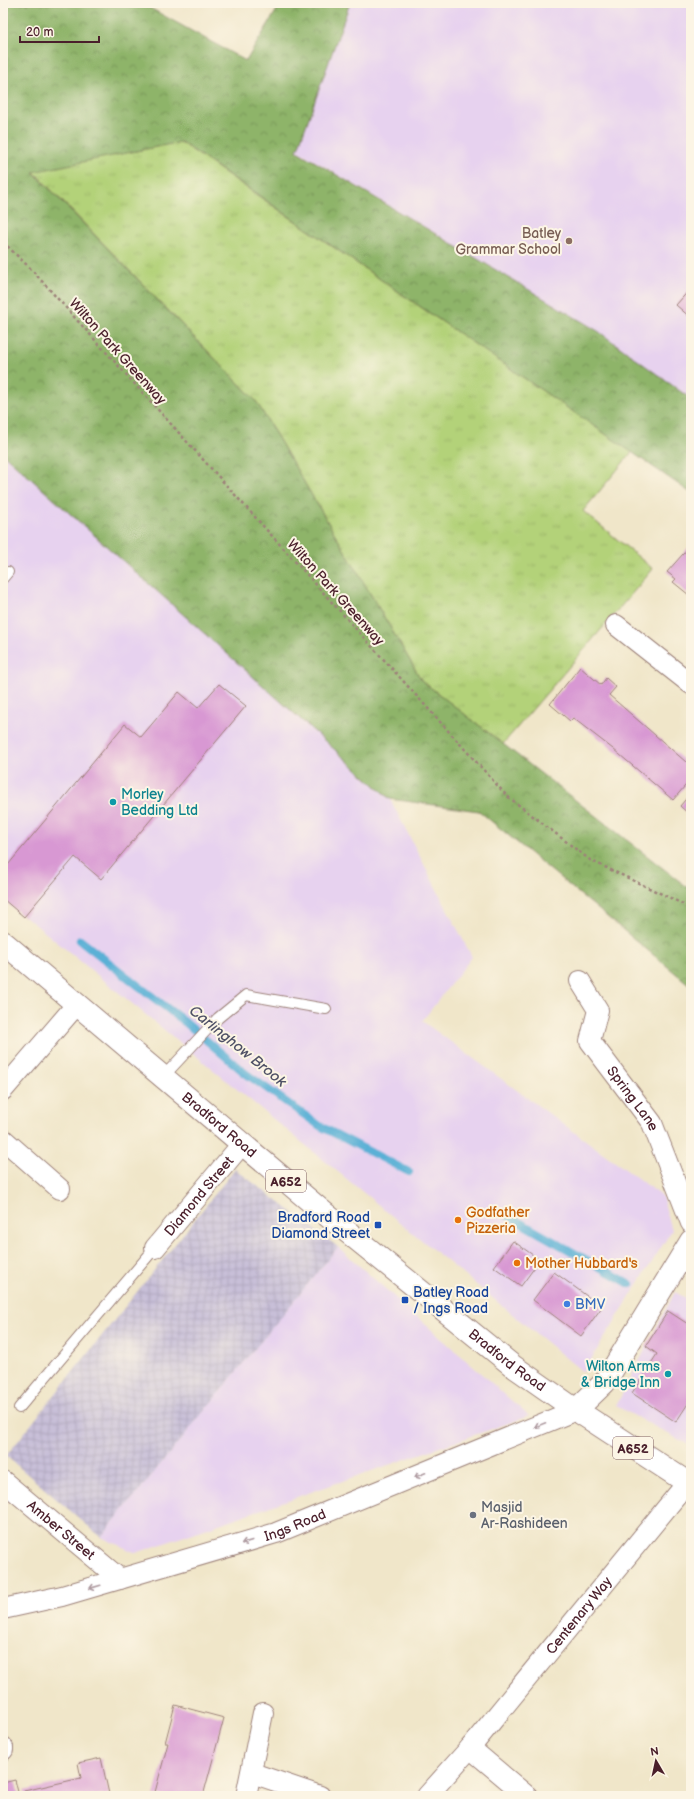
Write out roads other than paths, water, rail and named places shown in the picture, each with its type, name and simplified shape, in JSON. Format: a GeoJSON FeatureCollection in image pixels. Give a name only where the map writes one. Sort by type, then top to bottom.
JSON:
{"type":"FeatureCollection","features":[{"type":"Feature","properties":{"kind":"main road","name":"Bradford Road"},"geometry":{"type":"LineString","coordinates":[[3,942],[323,1212],[512,1366],[689,1484]]}},
{"type":"Feature","properties":{"kind":"main road"},"geometry":{"type":"LineString","coordinates":[[576,1410],[605,1382],[691,1241]]}},
{"type":"Feature","properties":{"kind":"street"},"geometry":{"type":"LineString","coordinates":[[616,625],[691,684]]}},
{"type":"Feature","properties":{"kind":"street","name":"Spring Lane"},"geometry":{"type":"LineString","coordinates":[[580,981],[598,1010],[590,1041],[652,1122],[691,1223]]}},
{"type":"Feature","properties":{"kind":"street"},"geometry":{"type":"LineString","coordinates":[[3,1090],[77,1004]]}},
{"type":"Feature","properties":{"kind":"street"},"geometry":{"type":"LineString","coordinates":[[3,1139],[60,1189]]}},
{"type":"Feature","properties":{"kind":"street","name":"Diamond Street"},"geometry":{"type":"LineString","coordinates":[[155,1248],[242,1144]]}},
{"type":"Feature","properties":{"kind":"street","name":"Ings Road"},"geometry":{"type":"LineString","coordinates":[[3,1609],[62,1596],[276,1533],[576,1410]]}},
{"type":"Feature","properties":{"kind":"street","name":"Amber Street"},"geometry":{"type":"LineString","coordinates":[[3,1481],[120,1579]]}},
{"type":"Feature","properties":{"kind":"street","name":"Centenary Way"},"geometry":{"type":"LineString","coordinates":[[427,1796],[470,1748],[689,1484]]}},
{"type":"Feature","properties":{"kind":"street"},"geometry":{"type":"LineString","coordinates":[[246,1796],[252,1773],[263,1713]]}},
{"type":"Feature","properties":{"kind":"street"},"geometry":{"type":"LineString","coordinates":[[470,1748],[527,1796]]}},
{"type":"Feature","properties":{"kind":"street"},"geometry":{"type":"LineString","coordinates":[[252,1773],[320,1796]]}},
{"type":"Feature","properties":{"kind":"lane"},"geometry":{"type":"LineString","coordinates":[[163,1077],[214,1023],[246,995],[326,1009]]}},
{"type":"Feature","properties":{"kind":"lane"},"geometry":{"type":"LineString","coordinates":[[19,1408],[155,1248]]}},
{"type":"Feature","properties":{"kind":"waterway","name":"Carlinghow Brook"},"geometry":{"type":"LineString","coordinates":[[80,940],[186,1023],[245,1073],[320,1126],[409,1172]]}},
{"type":"Feature","properties":{"kind":"waterway","name":"Carlinghow Brook"},"geometry":{"type":"LineString","coordinates":[[503,1213],[630,1284]]}},
{"type":"Feature","properties":{"kind":"place","name":"Batley Grammar School"},"geometry":{"type":"Point","coordinates":[569,241]}},
{"type":"Feature","properties":{"kind":"place","name":"Morley Bedding Ltd"},"geometry":{"type":"Point","coordinates":[113,802]}},
{"type":"Feature","properties":{"kind":"place","name":"Godfather Pizzeria"},"geometry":{"type":"Point","coordinates":[458,1220]}},
{"type":"Feature","properties":{"kind":"place","name":"Bradford Road Diamond Street"},"geometry":{"type":"Point","coordinates":[378,1225]}},
{"type":"Feature","properties":{"kind":"place","name":"Mother Hubbard's"},"geometry":{"type":"Point","coordinates":[517,1263]}},
{"type":"Feature","properties":{"kind":"place","name":"Batley Road / Ings Road"},"geometry":{"type":"Point","coordinates":[405,1300]}},
{"type":"Feature","properties":{"kind":"place","name":"BMV"},"geometry":{"type":"Point","coordinates":[567,1304]}},
{"type":"Feature","properties":{"kind":"place","name":"Wilton Arms & Bridge Inn"},"geometry":{"type":"Point","coordinates":[668,1374]}},
{"type":"Feature","properties":{"kind":"place","name":"Masjid Ar-Rashideen"},"geometry":{"type":"Point","coordinates":[473,1515]}}]}
